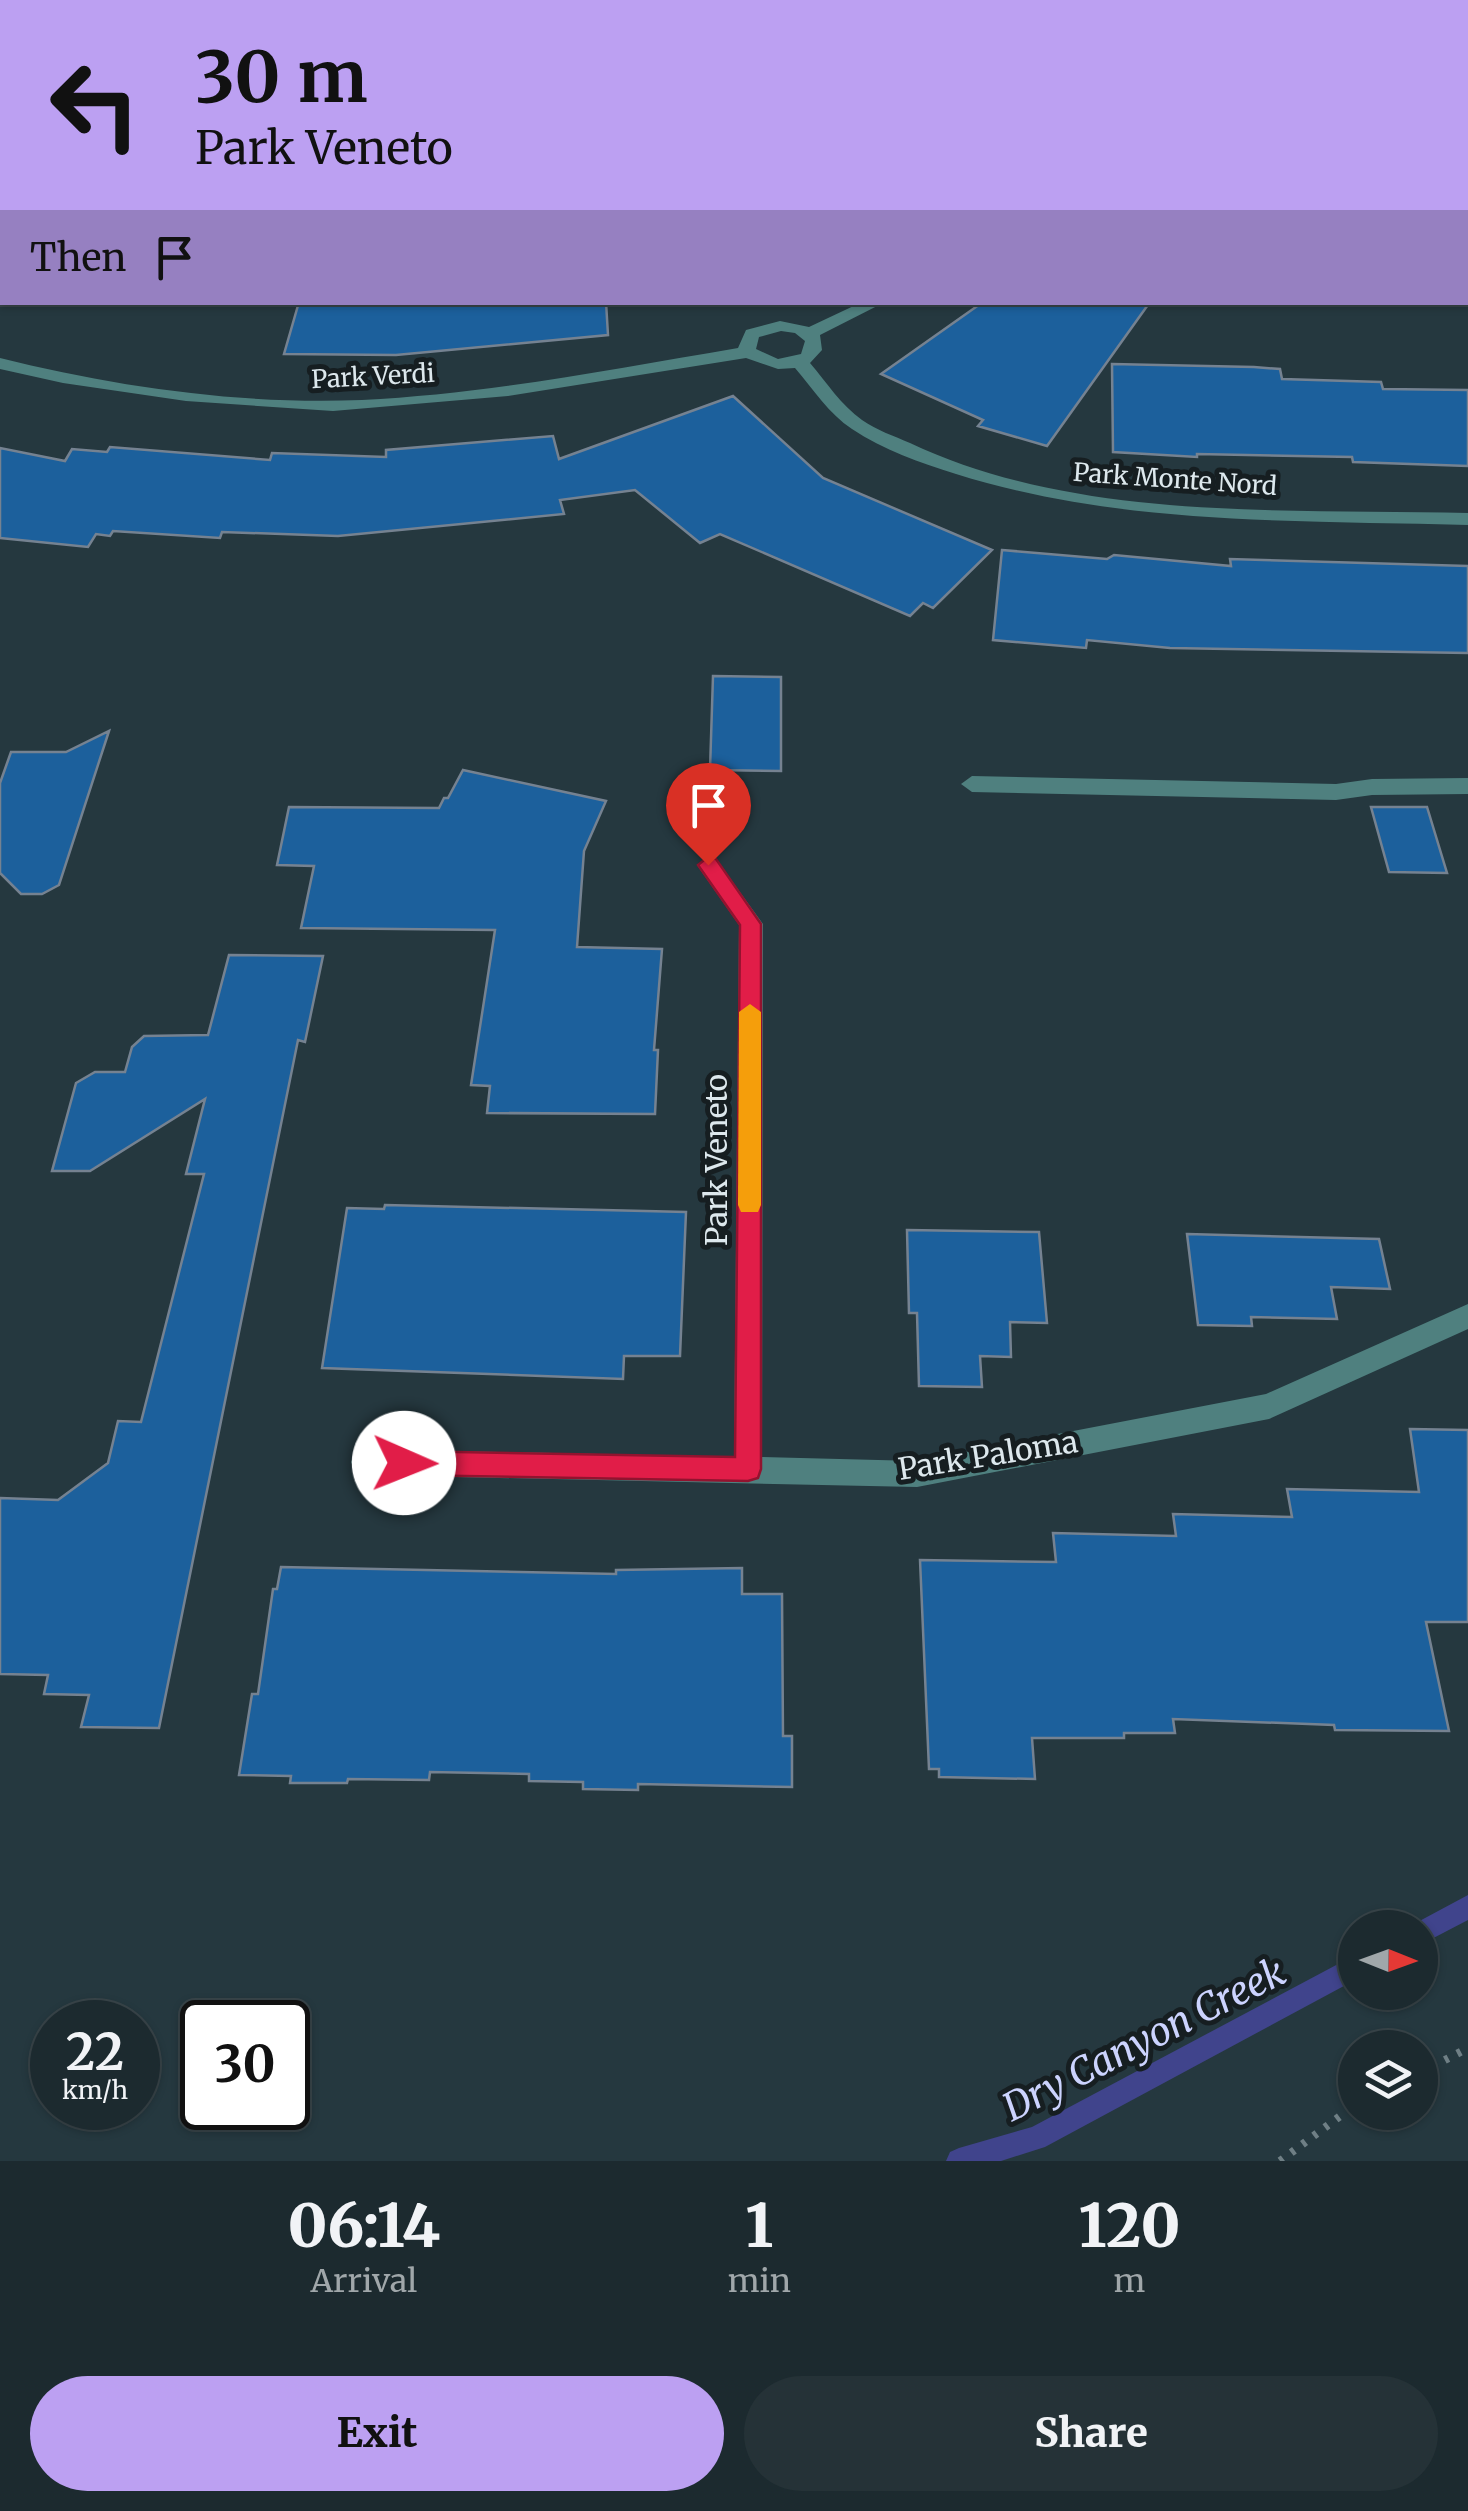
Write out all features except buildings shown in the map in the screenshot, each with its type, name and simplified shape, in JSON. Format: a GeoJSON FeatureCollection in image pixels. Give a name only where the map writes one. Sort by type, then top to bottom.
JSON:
{"type":"FeatureCollection","features":[{"type":"Feature","properties":{"kind":"street","name":"Park Verdi"},"geometry":{"type":"LineString","coordinates":[[748,352],[748,340],[759,330],[790,326],[808,334],[871,305]]}},
{"type":"Feature","properties":{"kind":"street"},"geometry":{"type":"LineString","coordinates":[[799,362],[813,352],[814,339],[808,334]]}},
{"type":"Feature","properties":{"kind":"street","name":"Park Verdi"},"geometry":{"type":"LineString","coordinates":[[0,363],[34,374],[171,394],[276,404],[362,405],[511,391],[748,352],[765,362],[799,362]]}},
{"type":"Feature","properties":{"kind":"street","name":"Park Monte Nord"},"geometry":{"type":"LineString","coordinates":[[799,362],[858,426],[947,467],[1066,499],[1204,509],[1468,518]]}},
{"type":"Feature","properties":{"kind":"street"},"geometry":{"type":"LineString","coordinates":[[972,784],[1336,792],[1372,787],[1468,786]]}},
{"type":"Feature","properties":{"kind":"street","name":"Park Veneto"},"geometry":{"type":"LineString","coordinates":[[708,865],[750,924],[748,1469]]}},
{"type":"Feature","properties":{"kind":"street","name":"Park Paloma"},"geometry":{"type":"LineString","coordinates":[[365,1462],[917,1474],[1268,1406],[1468,1316]]}},
{"type":"Feature","properties":{"kind":"path"},"geometry":{"type":"LineString","coordinates":[[1438,2063],[1468,2048]]}},
{"type":"Feature","properties":{"kind":"path"},"geometry":{"type":"LineString","coordinates":[[1280,2161],[1338,2118]]}},
{"type":"Feature","properties":{"kind":"waterway","name":"Dry Canyon Creek"},"geometry":{"type":"LineString","coordinates":[[1438,1923],[1468,1907]]}},
{"type":"Feature","properties":{"kind":"waterway","name":"Dry Canyon Creek"},"geometry":{"type":"LineString","coordinates":[[959,2161],[1036,2138],[1338,1976]]}},
{"type":"Feature","properties":{"kind":"slow traffic"},"geometry":{"type":"LineString","coordinates":[[749,1205],[750,1012]]}},
{"type":"Feature","properties":{"kind":"route"},"geometry":{"type":"LineString","coordinates":[[404,1463],[748,1469],[750,924],[708,865]]}}]}
